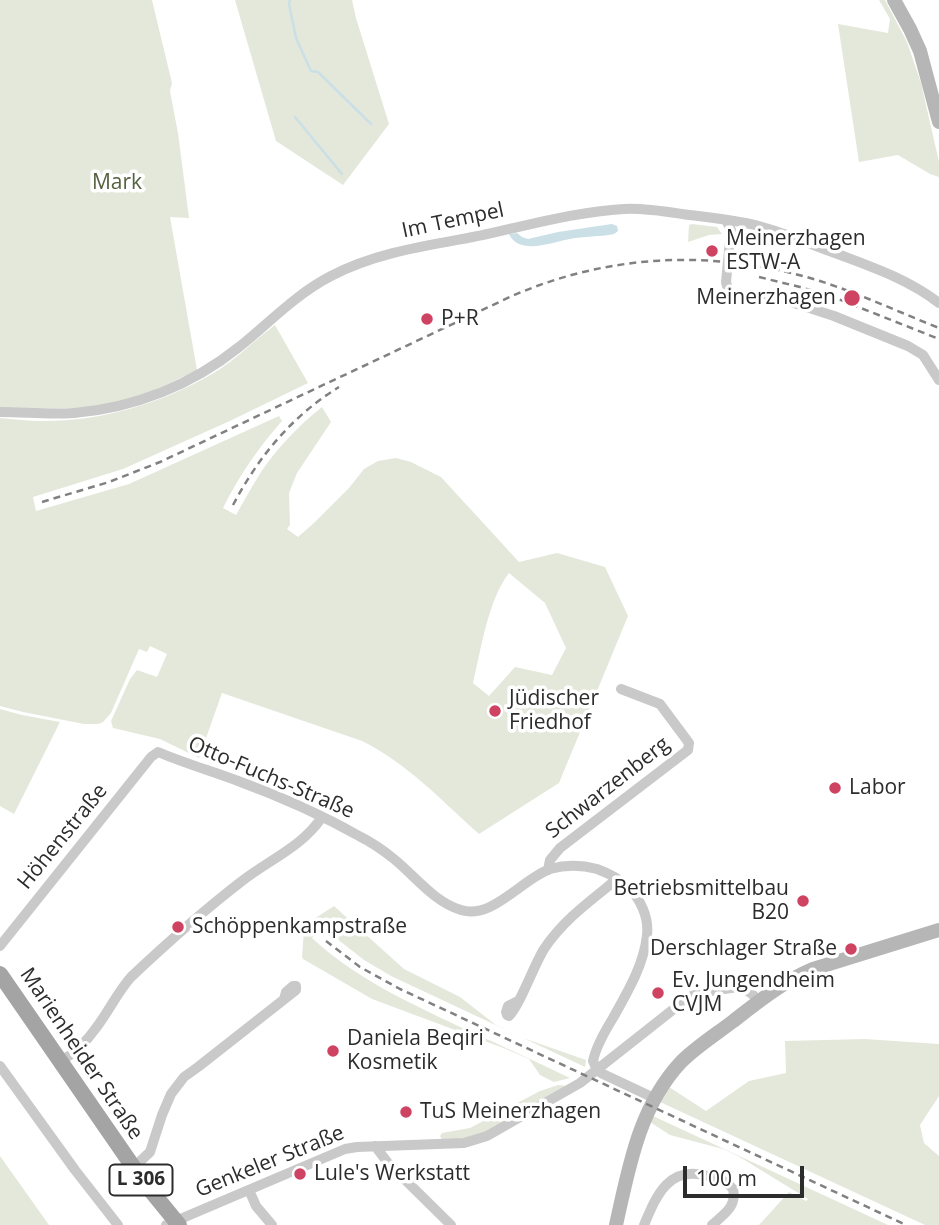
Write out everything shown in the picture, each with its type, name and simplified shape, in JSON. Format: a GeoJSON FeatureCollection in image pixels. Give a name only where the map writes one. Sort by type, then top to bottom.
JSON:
{"type":"FeatureCollection","features":[{"type":"Feature","properties":{"kind":"main road"},"geometry":{"type":"LineString","coordinates":[[899,2],[920,51],[939,122]]}},
{"type":"Feature","properties":{"kind":"main road"},"geometry":{"type":"LineString","coordinates":[[616,1225],[637,1138],[654,1098],[689,1055],[787,981],[813,969],[939,930]]}},
{"type":"Feature","properties":{"kind":"main road","name":"Marienheider Straße"},"geometry":{"type":"LineString","coordinates":[[0,974],[173,1224]]}},
{"type":"Feature","properties":{"kind":"street","name":"Im Tempel"},"geometry":{"type":"LineString","coordinates":[[0,412],[73,413],[136,401],[202,373],[225,358],[302,293],[328,277],[373,258],[563,216],[609,210],[645,209],[752,224],[883,271],[939,303]]}},
{"type":"Feature","properties":{"kind":"street"},"geometry":{"type":"LineString","coordinates":[[726,220],[732,230],[726,282],[730,293],[746,298],[779,299],[794,303],[898,341],[923,355],[939,380]]}},
{"type":"Feature","properties":{"kind":"street","name":"Schwarzenberg"},"geometry":{"type":"LineString","coordinates":[[548,870],[550,860],[560,848],[688,750],[689,743],[664,707],[621,689]]}},
{"type":"Feature","properties":{"kind":"street","name":"Otto-Fuchs-Straße"},"geometry":{"type":"LineString","coordinates":[[158,752],[239,782],[357,835],[393,858],[442,901],[463,911],[484,909],[548,870],[583,866],[616,878],[634,892],[645,914],[648,934],[634,978],[594,1055],[593,1061],[597,1070]]}},
{"type":"Feature","properties":{"kind":"street","name":"Höhenstraße"},"geometry":{"type":"LineString","coordinates":[[0,946],[151,757],[158,752]]}},
{"type":"Feature","properties":{"kind":"street"},"geometry":{"type":"LineString","coordinates":[[60,1062],[86,1040],[122,987],[147,962],[241,882],[314,830],[322,817]]}},
{"type":"Feature","properties":{"kind":"street"},"geometry":{"type":"LineString","coordinates":[[518,1001],[533,969],[554,936],[571,916],[616,878]]}},
{"type":"Feature","properties":{"kind":"street","name":"Genkeler Straße"},"geometry":{"type":"LineString","coordinates":[[173,1224],[345,1149],[475,1141],[554,1098],[597,1070],[689,997],[738,987],[744,988],[759,1000]]}},
{"type":"Feature","properties":{"kind":"street"},"geometry":{"type":"LineString","coordinates":[[133,1168],[150,1152],[162,1115],[177,1085],[191,1071],[284,999]]}},
{"type":"Feature","properties":{"kind":"street"},"geometry":{"type":"LineString","coordinates":[[0,1066],[118,1225]]}},
{"type":"Feature","properties":{"kind":"street"},"geometry":{"type":"LineString","coordinates":[[597,1070],[654,1098]]}},
{"type":"Feature","properties":{"kind":"street"},"geometry":{"type":"LineString","coordinates":[[375,1146],[390,1166],[451,1225]]}},
{"type":"Feature","properties":{"kind":"street"},"geometry":{"type":"LineString","coordinates":[[644,1225],[670,1181],[684,1173],[723,1180],[733,1189],[732,1206],[712,1225]]}},
{"type":"Feature","properties":{"kind":"street"},"geometry":{"type":"LineString","coordinates":[[249,1190],[256,1206],[272,1225]]}},
{"type":"Feature","properties":{"kind":"green space","name":"Mark"},"geometry":{"type":"Polygon","coordinates":[[[0,0],[152,0],[172,83],[170,91],[189,218],[170,217],[197,370],[135,397],[111,404],[79,408],[0,408],[0,0]]]}},
{"type":"Feature","properties":{"kind":"green space"},"geometry":{"type":"Polygon","coordinates":[[[235,0],[352,0],[389,124],[343,185],[276,141],[235,0]]]}},
{"type":"Feature","properties":{"kind":"green space"},"geometry":{"type":"Polygon","coordinates":[[[879,0],[885,0],[907,42],[921,83],[939,162],[939,177],[898,155],[859,162],[838,24],[888,33],[890,19],[879,0]]]}},
{"type":"Feature","properties":{"kind":"green space"},"geometry":{"type":"Polygon","coordinates":[[[689,225],[717,227],[722,234],[688,242],[689,225]]]}},
{"type":"Feature","properties":{"kind":"green space"},"geometry":{"type":"Polygon","coordinates":[[[275,325],[308,383],[123,469],[33,497],[36,511],[129,484],[279,416],[282,421],[249,463],[223,508],[236,515],[274,454],[322,407],[331,422],[297,473],[289,493],[290,525],[287,529],[298,537],[349,488],[364,469],[378,461],[396,458],[411,462],[441,477],[519,562],[557,553],[605,567],[628,616],[559,783],[479,834],[424,783],[394,760],[362,741],[222,693],[199,758],[160,739],[113,728],[111,721],[130,679],[137,670],[157,677],[167,654],[150,646],[147,652],[139,649],[111,713],[98,724],[84,724],[0,706],[0,418],[38,421],[87,418],[151,402],[212,374],[275,325]],[[509,573],[490,611],[473,683],[489,696],[515,667],[552,675],[566,648],[545,603],[509,573]]]}},
{"type":"Feature","properties":{"kind":"green space"},"geometry":{"type":"Polygon","coordinates":[[[0,709],[60,722],[14,814],[0,806],[0,709]]]}},
{"type":"Feature","properties":{"kind":"green space"},"geometry":{"type":"Polygon","coordinates":[[[334,906],[404,969],[460,997],[496,1025],[516,1035],[391,976],[364,960],[322,927],[312,938],[328,952],[382,988],[570,1078],[554,1082],[540,1075],[529,1059],[372,999],[303,959],[304,930],[314,919],[334,906]]]}},
{"type":"Feature","properties":{"kind":"green space"},"geometry":{"type":"Polygon","coordinates":[[[524,1038],[586,1060],[585,1067],[524,1038]]]}},
{"type":"Feature","properties":{"kind":"green space"},"geometry":{"type":"Polygon","coordinates":[[[865,1039],[939,1044],[939,1096],[920,1125],[924,1143],[939,1156],[939,1225],[925,1225],[660,1102],[669,1087],[706,1111],[749,1081],[786,1073],[785,1041],[865,1039]]]}},
{"type":"Feature","properties":{"kind":"green space"},"geometry":{"type":"Polygon","coordinates":[[[558,1085],[568,1086],[475,1138],[443,1141],[440,1136],[442,1133],[470,1128],[540,1091],[558,1085]]]}},
{"type":"Feature","properties":{"kind":"green space"},"geometry":{"type":"Polygon","coordinates":[[[653,1116],[888,1225],[759,1225],[789,1192],[806,1201],[808,1199],[723,1149],[670,1135],[650,1122],[653,1116]]]}},
{"type":"Feature","properties":{"kind":"green space"},"geometry":{"type":"Polygon","coordinates":[[[0,1156],[49,1225],[0,1225],[0,1156]]]}},
{"type":"Feature","properties":{"kind":"water"},"geometry":{"type":"Polygon","coordinates":[[[612,224],[617,226],[618,231],[614,234],[537,246],[520,244],[509,234],[517,233],[528,239],[612,224]]]}},
{"type":"Feature","properties":{"kind":"waterway"},"geometry":{"type":"LineString","coordinates":[[290,0],[296,38],[311,71],[318,72],[371,124]]}},
{"type":"Feature","properties":{"kind":"waterway"},"geometry":{"type":"LineString","coordinates":[[295,117],[342,174]]}},
{"type":"Feature","properties":{"kind":"railway"},"geometry":{"type":"LineString","coordinates":[[42,502],[109,482],[160,462],[512,296],[587,271],[664,260],[742,264],[820,281],[939,328]]}},
{"type":"Feature","properties":{"kind":"railway"},"geometry":{"type":"LineString","coordinates":[[759,277],[828,295],[939,339]]}},
{"type":"Feature","properties":{"kind":"railway"},"geometry":{"type":"LineString","coordinates":[[233,505],[278,438],[306,411],[339,387]]}},
{"type":"Feature","properties":{"kind":"railway"},"geometry":{"type":"LineString","coordinates":[[326,941],[360,967],[400,989],[906,1225]]}},
{"type":"Feature","properties":{"kind":"place","name":"Meinerzhagen ESTW-A"},"geometry":{"type":"Point","coordinates":[712,251]}},
{"type":"Feature","properties":{"kind":"place","name":"Meinerzhagen"},"geometry":{"type":"Point","coordinates":[852,298]}},
{"type":"Feature","properties":{"kind":"place","name":"P+R"},"geometry":{"type":"Point","coordinates":[427,319]}},
{"type":"Feature","properties":{"kind":"place","name":"Jüdischer Friedhof"},"geometry":{"type":"Point","coordinates":[495,711]}},
{"type":"Feature","properties":{"kind":"place","name":"Labor"},"geometry":{"type":"Point","coordinates":[835,788]}},
{"type":"Feature","properties":{"kind":"place","name":"Betriebsmittelbau B20"},"geometry":{"type":"Point","coordinates":[803,901]}},
{"type":"Feature","properties":{"kind":"place","name":"Schöppenkampstraße"},"geometry":{"type":"Point","coordinates":[178,927]}},
{"type":"Feature","properties":{"kind":"place","name":"Derschlager Straße"},"geometry":{"type":"Point","coordinates":[851,949]}},
{"type":"Feature","properties":{"kind":"place","name":"Ev. Jungendheim CVJM"},"geometry":{"type":"Point","coordinates":[658,993]}},
{"type":"Feature","properties":{"kind":"place","name":"Daniela Beqiri Kosmetik"},"geometry":{"type":"Point","coordinates":[333,1051]}},
{"type":"Feature","properties":{"kind":"place","name":"TuS Meinerzhagen"},"geometry":{"type":"Point","coordinates":[406,1112]}},
{"type":"Feature","properties":{"kind":"place","name":"Lule's Werkstatt"},"geometry":{"type":"Point","coordinates":[300,1174]}}]}
